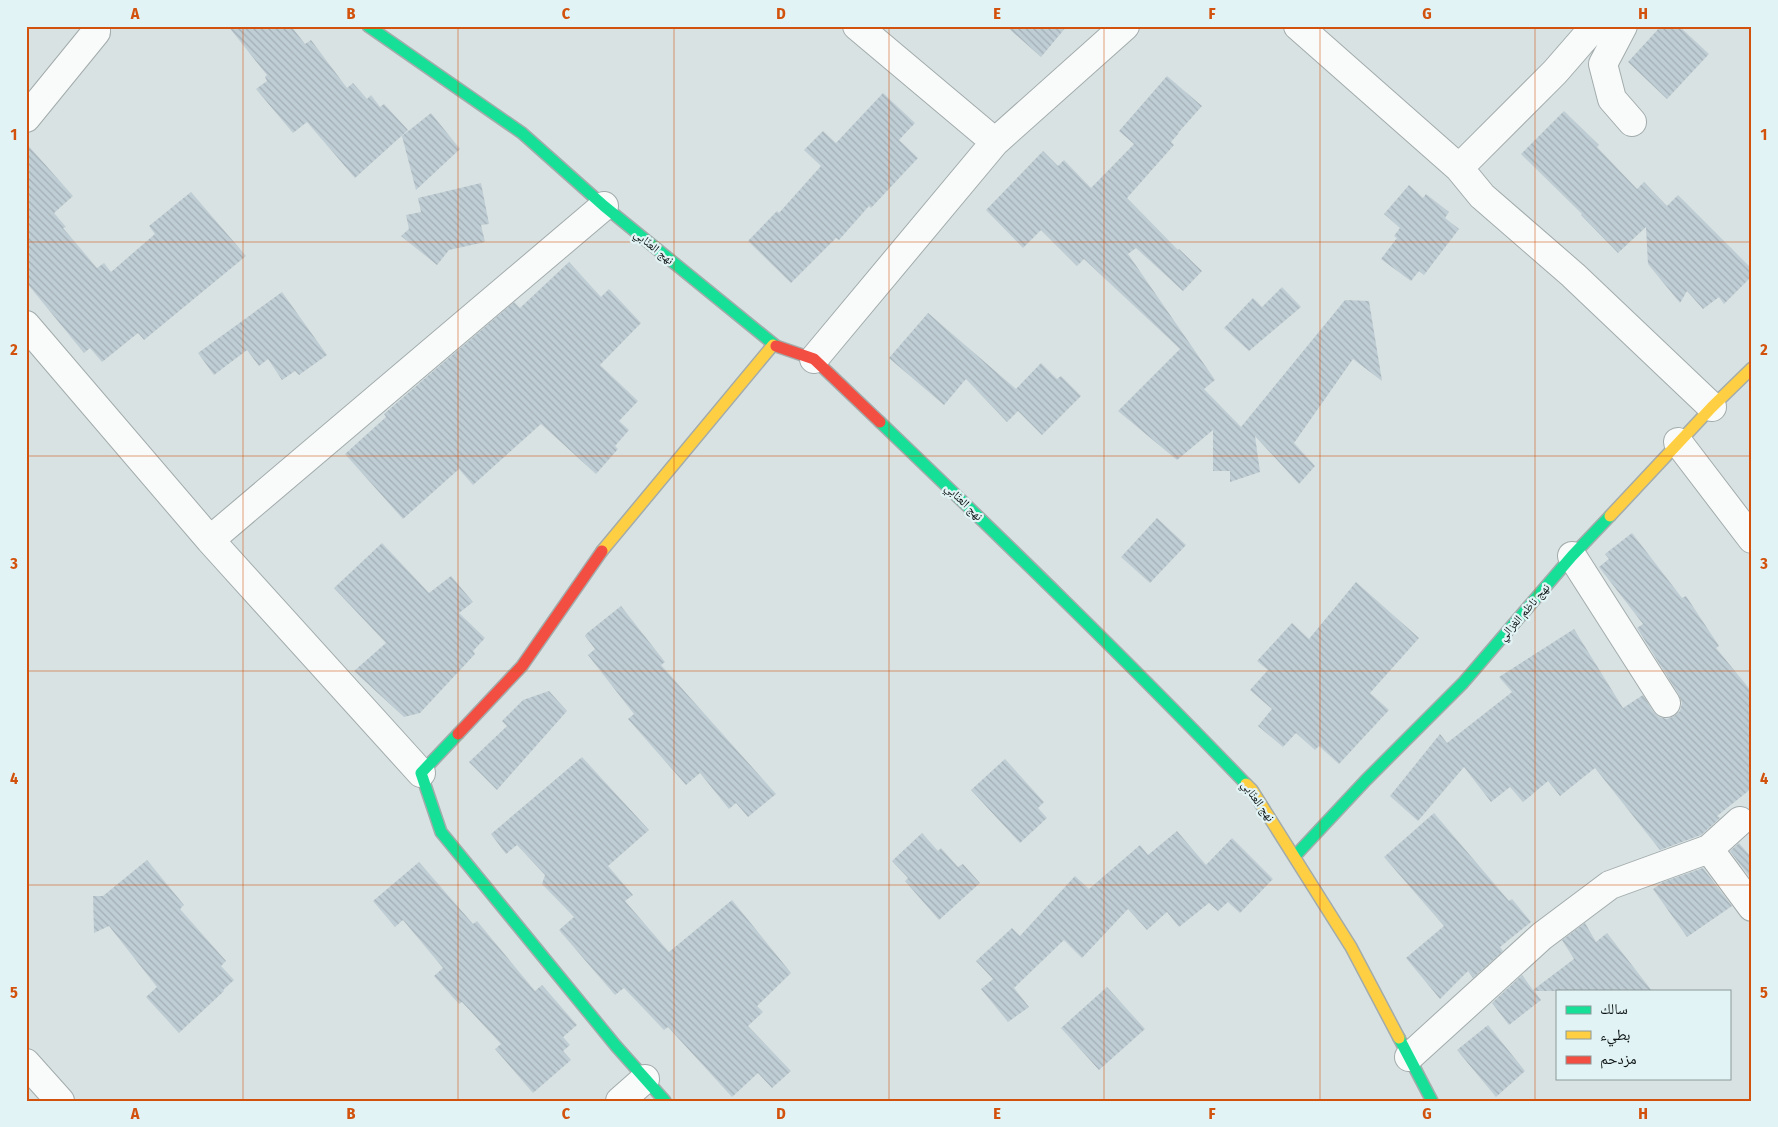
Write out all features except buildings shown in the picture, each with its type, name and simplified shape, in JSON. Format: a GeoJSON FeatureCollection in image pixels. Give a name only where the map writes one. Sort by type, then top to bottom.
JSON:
{"type":"FeatureCollection","features":[{"type":"Feature","properties":{"kind":"street"},"geometry":{"type":"LineString","coordinates":[[26,118],[96,32],[96,26]]}},
{"type":"Feature","properties":{"kind":"street","name":"نهج العنّابي"},"geometry":{"type":"LineString","coordinates":[[368,26],[522,133],[604,206],[773,345],[814,359],[1035,570],[1159,693],[1252,790],[1351,947],[1432,1101]]}},
{"type":"Feature","properties":{"kind":"street"},"geometry":{"type":"LineString","coordinates":[[857,26],[995,142]]}},
{"type":"Feature","properties":{"kind":"street"},"geometry":{"type":"LineString","coordinates":[[814,359],[995,142],[1125,26]]}},
{"type":"Feature","properties":{"kind":"street"},"geometry":{"type":"LineString","coordinates":[[1298,26],[1459,168],[1482,196],[1573,275],[1712,406]]}},
{"type":"Feature","properties":{"kind":"street"},"geometry":{"type":"LineString","coordinates":[[1459,168],[1555,72],[1595,26]]}},
{"type":"Feature","properties":{"kind":"street"},"geometry":{"type":"LineString","coordinates":[[1623,26],[1603,64],[1612,99],[1632,122]]}},
{"type":"Feature","properties":{"kind":"street"},"geometry":{"type":"LineString","coordinates":[[210,540],[604,206]]}},
{"type":"Feature","properties":{"kind":"street"},"geometry":{"type":"LineString","coordinates":[[26,325],[210,540],[421,773],[441,832],[665,1101]]}},
{"type":"Feature","properties":{"kind":"street"},"geometry":{"type":"LineString","coordinates":[[421,773],[522,666],[602,551],[773,345]]}},
{"type":"Feature","properties":{"kind":"street","name":"نهج ناظم الغزالي"},"geometry":{"type":"LineString","coordinates":[[1295,856],[1366,780],[1463,683],[1572,556],[1712,406],[1752,368]]}},
{"type":"Feature","properties":{"kind":"street"},"geometry":{"type":"LineString","coordinates":[[1678,442],[1752,539]]}},
{"type":"Feature","properties":{"kind":"street"},"geometry":{"type":"LineString","coordinates":[[1572,556],[1666,703]]}},
{"type":"Feature","properties":{"kind":"street"},"geometry":{"type":"LineString","coordinates":[[1409,1057],[1542,936],[1610,885],[1709,849],[1740,821]]}},
{"type":"Feature","properties":{"kind":"street"},"geometry":{"type":"LineString","coordinates":[[1709,849],[1752,907]]}},
{"type":"Feature","properties":{"kind":"street"},"geometry":{"type":"LineString","coordinates":[[26,1062],[60,1101]]}},
{"type":"Feature","properties":{"kind":"street"},"geometry":{"type":"LineString","coordinates":[[620,1101],[645,1079]]}},
{"type":"Feature","properties":{"kind":"traffic: fast"},"geometry":{"type":"LineString","coordinates":[[368,26],[522,133],[604,206],[776,346]]}},
{"type":"Feature","properties":{"kind":"traffic: fast"},"geometry":{"type":"LineString","coordinates":[[880,422],[1111,646],[1246,784]]}},
{"type":"Feature","properties":{"kind":"traffic: fast"},"geometry":{"type":"LineString","coordinates":[[1295,856],[1366,780],[1463,683],[1572,556],[1610,516]]}},
{"type":"Feature","properties":{"kind":"traffic: fast"},"geometry":{"type":"LineString","coordinates":[[458,734],[421,773],[441,832],[616,1046],[665,1101]]}},
{"type":"Feature","properties":{"kind":"traffic: fast"},"geometry":{"type":"LineString","coordinates":[[1399,1038],[1432,1101]]}},
{"type":"Feature","properties":{"kind":"traffic: slow"},"geometry":{"type":"LineString","coordinates":[[602,551],[773,345]]}},
{"type":"Feature","properties":{"kind":"traffic: slow"},"geometry":{"type":"LineString","coordinates":[[1610,516],[1712,407],[1752,368]]}},
{"type":"Feature","properties":{"kind":"traffic: slow"},"geometry":{"type":"LineString","coordinates":[[1246,784],[1252,790],[1351,947],[1399,1038]]}},
{"type":"Feature","properties":{"kind":"traffic: jam"},"geometry":{"type":"LineString","coordinates":[[776,346],[814,359],[880,422]]}},
{"type":"Feature","properties":{"kind":"traffic: jam"},"geometry":{"type":"LineString","coordinates":[[458,734],[522,666],[602,551]]}}]}
